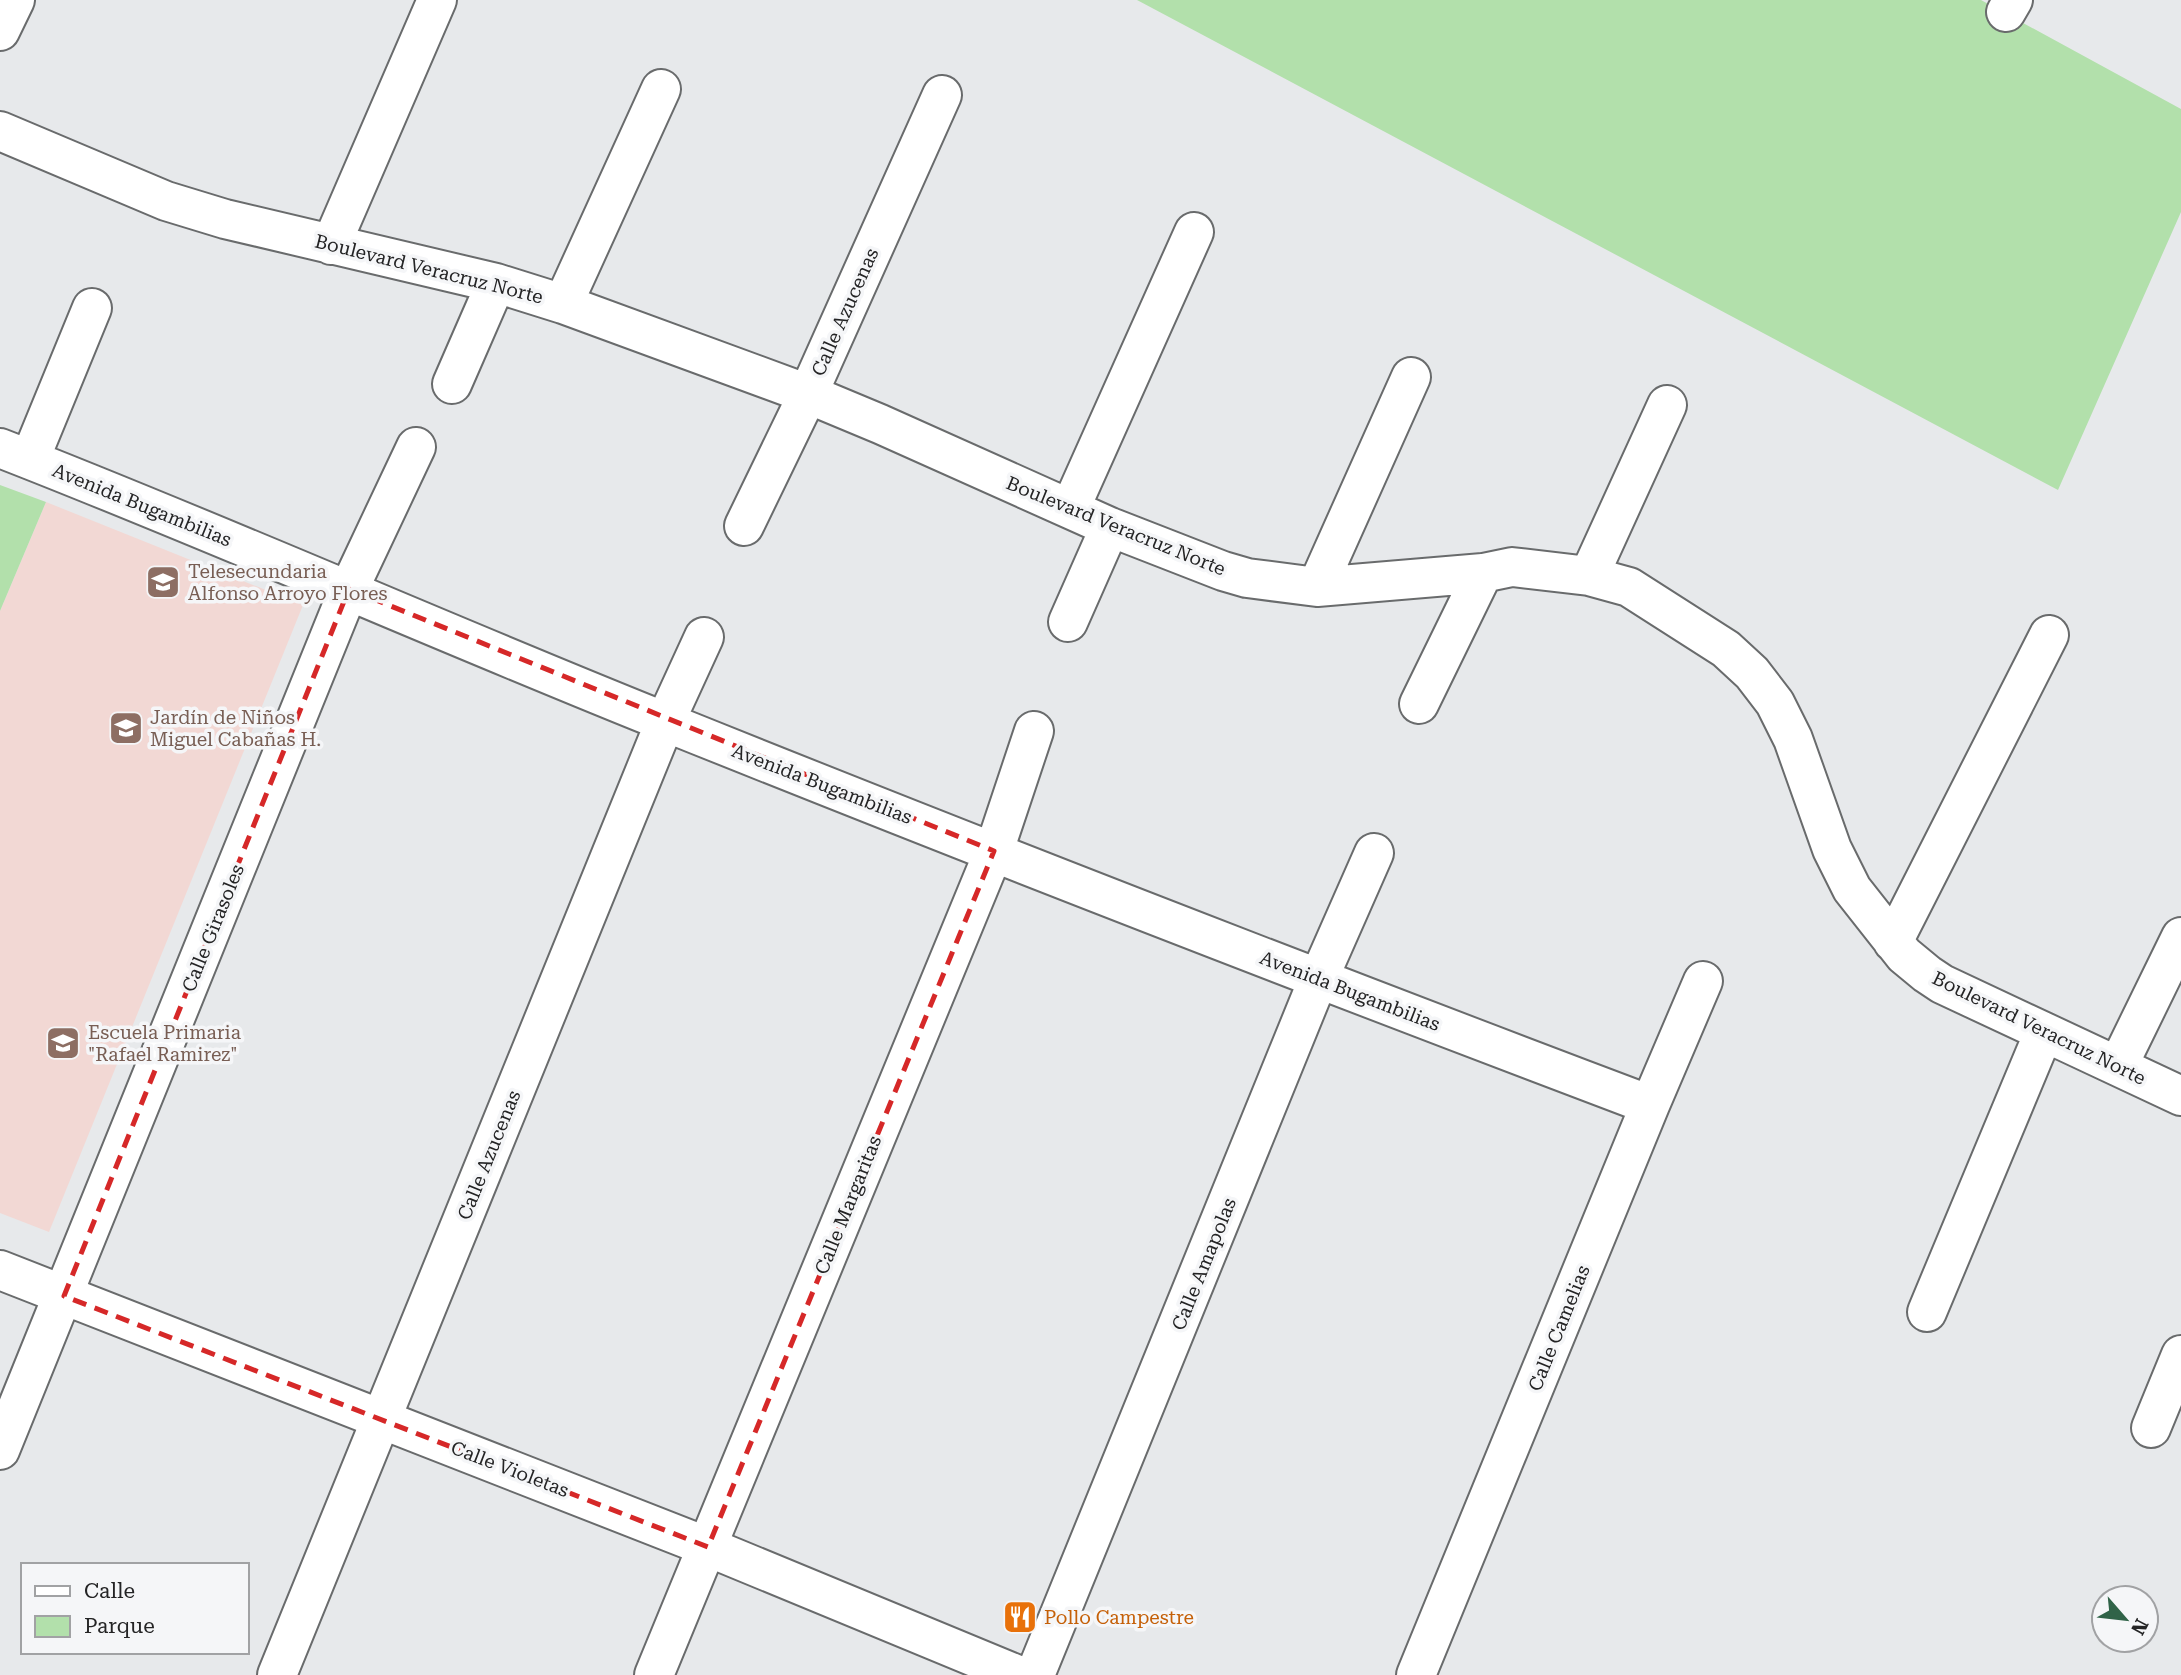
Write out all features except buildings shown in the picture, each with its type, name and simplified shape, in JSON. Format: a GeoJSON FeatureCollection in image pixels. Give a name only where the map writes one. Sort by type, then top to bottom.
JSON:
{"type":"FeatureCollection","features":[{"type":"Feature","properties":{"kind":"street"},"geometry":{"type":"LineString","coordinates":[[0,31],[15,0]]}},
{"type":"Feature","properties":{"kind":"street"},"geometry":{"type":"LineString","coordinates":[[331,245],[437,0]]}},
{"type":"Feature","properties":{"kind":"street"},"geometry":{"type":"LineString","coordinates":[[563,304],[662,89]]}},
{"type":"Feature","properties":{"kind":"street","name":"Calle Azucenas"},"geometry":{"type":"LineString","coordinates":[[744,526],[808,394],[942,95]]}},
{"type":"Feature","properties":{"kind":"street","name":"Boulevard Veracruz Norte"},"geometry":{"type":"LineString","coordinates":[[0,131],[166,201],[225,219],[496,283],[563,304],[808,394],[1110,527],[1223,572],[1247,578],[1317,587],[1483,573],[1512,567],[1589,576],[1629,587],[1726,649],[1752,673],[1775,703],[1793,739],[1832,849],[1852,889],[1893,942],[1915,965],[1942,984],[2181,1096]]}},
{"type":"Feature","properties":{"kind":"street"},"geometry":{"type":"LineString","coordinates":[[1070,509],[1194,232]]}},
{"type":"Feature","properties":{"kind":"street"},"geometry":{"type":"LineString","coordinates":[[452,384],[496,283]]}},
{"type":"Feature","properties":{"kind":"street"},"geometry":{"type":"LineString","coordinates":[[15,454],[92,308]]}},
{"type":"Feature","properties":{"kind":"street"},"geometry":{"type":"LineString","coordinates":[[1317,587],[1411,377]]}},
{"type":"Feature","properties":{"kind":"street"},"geometry":{"type":"LineString","coordinates":[[1589,576],[1667,405]]}},
{"type":"Feature","properties":{"kind":"street","name":"Calle Girasoles"},"geometry":{"type":"LineString","coordinates":[[0,1450],[349,589],[416,447]]}},
{"type":"Feature","properties":{"kind":"street","name":"Avenida Bugambilias"},"geometry":{"type":"LineString","coordinates":[[15,454],[349,589],[665,722],[1318,980],[1650,1105]]}},
{"type":"Feature","properties":{"kind":"street"},"geometry":{"type":"LineString","coordinates":[[1068,622],[1110,527]]}},
{"type":"Feature","properties":{"kind":"street"},"geometry":{"type":"LineString","coordinates":[[1419,704],[1483,573]]}},
{"type":"Feature","properties":{"kind":"street"},"geometry":{"type":"LineString","coordinates":[[1893,942],[2049,635]]}},
{"type":"Feature","properties":{"kind":"street","name":"Calle Azucenas"},"geometry":{"type":"LineString","coordinates":[[277,1675],[665,722],[704,637]]}},
{"type":"Feature","properties":{"kind":"street","name":"Calle Margaritas"},"geometry":{"type":"LineString","coordinates":[[654,1675],[993,851],[1034,731]]}},
{"type":"Feature","properties":{"kind":"street","name":"Calle Amapolas"},"geometry":{"type":"LineString","coordinates":[[1035,1675],[1318,980],[1374,853]]}},
{"type":"Feature","properties":{"kind":"street"},"geometry":{"type":"LineString","coordinates":[[2118,1066],[2181,937]]}},
{"type":"Feature","properties":{"kind":"street","name":"Calle Camelias"},"geometry":{"type":"LineString","coordinates":[[1416,1675],[1703,981]]}},
{"type":"Feature","properties":{"kind":"street"},"geometry":{"type":"LineString","coordinates":[[1927,1312],[2045,1032]]}},
{"type":"Feature","properties":{"kind":"street","name":"Calle Violetas"},"geometry":{"type":"LineString","coordinates":[[0,1270],[708,1547],[1018,1675]]}},
{"type":"Feature","properties":{"kind":"street"},"geometry":{"type":"LineString","coordinates":[[2151,1428],[2181,1355]]}},
{"type":"Feature","properties":{"kind":"highlighted area"},"geometry":{"type":"Polygon","coordinates":[[[349,589],[994,851],[708,1547],[64,1296],[349,589]]]}},
{"type":"Feature","properties":{"kind":"shaded area"},"geometry":{"type":"Polygon","coordinates":[[[46,502],[303,605],[49,1232],[0,1213],[0,611],[46,502]]]}},
{"type":"Feature","properties":{"kind":"green space"},"geometry":{"type":"Polygon","coordinates":[[[1137,0],[1981,0],[2181,109],[2181,212],[2058,490],[1137,0]]]}},
{"type":"Feature","properties":{"kind":"green space"},"geometry":{"type":"Polygon","coordinates":[[[0,485],[46,502],[0,611],[0,485]]]}},
{"type":"Feature","properties":{"kind":"place","name":"Telesecundaria Alfonso Arroyo Flores"},"geometry":{"type":"Point","coordinates":[163,582]}},
{"type":"Feature","properties":{"kind":"place","name":"Jardín de Niños Miguel Cabañas H."},"geometry":{"type":"Point","coordinates":[126,728]}},
{"type":"Feature","properties":{"kind":"place","name":"Escuela Primaria \"Rafael Ramirez\""},"geometry":{"type":"Point","coordinates":[63,1043]}},
{"type":"Feature","properties":{"kind":"place","name":"Pollo Campestre"},"geometry":{"type":"Point","coordinates":[1020,1617]}}]}
